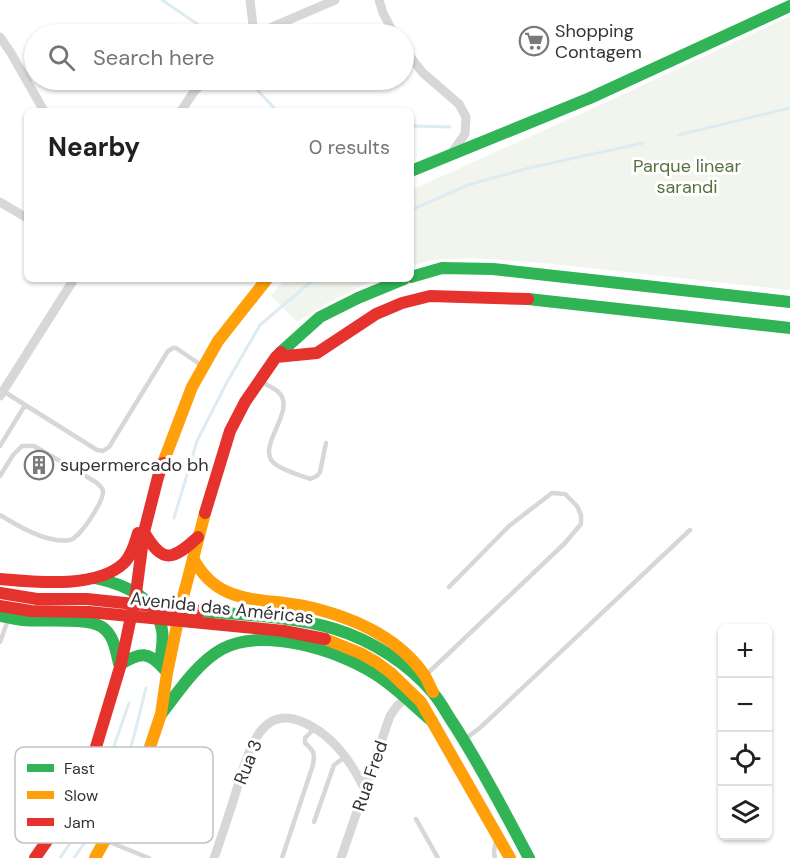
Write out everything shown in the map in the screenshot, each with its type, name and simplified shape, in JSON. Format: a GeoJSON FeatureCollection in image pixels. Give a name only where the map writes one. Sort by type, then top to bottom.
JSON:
{"type":"FeatureCollection","features":[{"type":"Feature","properties":{"kind":"main road"},"geometry":{"type":"LineString","coordinates":[[414,170],[591,98],[790,6]]}},
{"type":"Feature","properties":{"kind":"main road"},"geometry":{"type":"LineString","coordinates":[[414,276],[442,268],[494,269],[790,302]]}},
{"type":"Feature","properties":{"kind":"main road"},"geometry":{"type":"LineString","coordinates":[[0,579],[28,582],[74,581],[95,578],[114,571],[125,563],[133,549],[192,387],[218,341],[265,282]]}},
{"type":"Feature","properties":{"kind":"main road"},"geometry":{"type":"LineString","coordinates":[[164,668],[198,537],[230,431],[245,402],[276,357],[320,317],[358,297],[397,282]]}},
{"type":"Feature","properties":{"kind":"main road"},"geometry":{"type":"LineString","coordinates":[[276,357],[316,353],[376,314],[402,303],[430,296],[517,298],[790,328]]}},
{"type":"Feature","properties":{"kind":"main road"},"geometry":{"type":"LineString","coordinates":[[96,747],[120,667],[136,592],[144,532],[158,477]]}},
{"type":"Feature","properties":{"kind":"main road"},"geometry":{"type":"LineString","coordinates":[[144,532],[151,546],[160,554],[168,556],[184,549],[198,537]]}},
{"type":"Feature","properties":{"kind":"main road"},"geometry":{"type":"LineString","coordinates":[[193,558],[198,569],[225,592],[239,597],[286,603],[338,614],[382,636],[416,664],[433,692]]}},
{"type":"Feature","properties":{"kind":"main road"},"geometry":{"type":"LineString","coordinates":[[95,578],[116,583],[136,592],[152,607],[160,622],[164,668],[161,714],[150,747]]}},
{"type":"Feature","properties":{"kind":"main road"},"geometry":{"type":"LineString","coordinates":[[0,593],[37,598],[87,599],[300,621],[325,626],[350,641]]}},
{"type":"Feature","properties":{"kind":"main road","name":"Avenida das Américas"},"geometry":{"type":"LineString","coordinates":[[0,606],[284,631],[372,645],[414,675],[433,692],[464,740],[529,858]]}},
{"type":"Feature","properties":{"kind":"main road"},"geometry":{"type":"LineString","coordinates":[[4,617],[23,620],[90,622],[102,627],[110,635],[120,667]]}},
{"type":"Feature","properties":{"kind":"main road"},"geometry":{"type":"LineString","coordinates":[[161,714],[201,666],[222,648],[251,640],[297,643],[336,654],[373,672],[432,721]]}},
{"type":"Feature","properties":{"kind":"main road","name":"Avenida das Américas"},"geometry":{"type":"LineString","coordinates":[[350,641],[386,669],[421,702],[510,858]]}},
{"type":"Feature","properties":{"kind":"main road"},"geometry":{"type":"LineString","coordinates":[[120,667],[141,654],[150,656],[164,668]]}},
{"type":"Feature","properties":{"kind":"main road"},"geometry":{"type":"LineString","coordinates":[[35,858],[45,843]]}},
{"type":"Feature","properties":{"kind":"main road"},"geometry":{"type":"LineString","coordinates":[[95,858],[105,843]]}},
{"type":"Feature","properties":{"kind":"street"},"geometry":{"type":"LineString","coordinates":[[250,0],[254,24]]}},
{"type":"Feature","properties":{"kind":"street"},"geometry":{"type":"LineString","coordinates":[[279,24],[335,0]]}},
{"type":"Feature","properties":{"kind":"street"},"geometry":{"type":"LineString","coordinates":[[379,0],[389,24]]}},
{"type":"Feature","properties":{"kind":"street"},"geometry":{"type":"LineString","coordinates":[[0,37],[24,75]]}},
{"type":"Feature","properties":{"kind":"street"},"geometry":{"type":"LineString","coordinates":[[414,62],[423,73],[459,104],[466,117],[465,134],[450,154]]}},
{"type":"Feature","properties":{"kind":"street"},"geometry":{"type":"LineString","coordinates":[[32,90],[42,108]]}},
{"type":"Feature","properties":{"kind":"street"},"geometry":{"type":"LineString","coordinates":[[183,108],[196,90]]}},
{"type":"Feature","properties":{"kind":"street"},"geometry":{"type":"LineString","coordinates":[[0,202],[24,216]]}},
{"type":"Feature","properties":{"kind":"street"},"geometry":{"type":"LineString","coordinates":[[2,394],[72,282]]}},
{"type":"Feature","properties":{"kind":"street","name":"Rua Fred"},"geometry":{"type":"LineString","coordinates":[[344,856],[390,716],[406,698]]}},
{"type":"Feature","properties":{"kind":"street","name":"Rua 3"},"geometry":{"type":"LineString","coordinates":[[214,858],[255,739],[264,728],[277,719],[291,718],[315,728],[330,740],[345,757],[365,790]]}},
{"type":"Feature","properties":{"kind":"lane"},"geometry":{"type":"LineString","coordinates":[[2,394],[25,405],[97,450],[104,451],[109,447],[171,349],[179,350],[203,366]]}},
{"type":"Feature","properties":{"kind":"lane"},"geometry":{"type":"LineString","coordinates":[[260,381],[276,389],[285,404],[268,452],[271,461],[277,466],[310,479],[320,472],[326,443]]}},
{"type":"Feature","properties":{"kind":"lane"},"geometry":{"type":"LineString","coordinates":[[0,446],[25,405]]}},
{"type":"Feature","properties":{"kind":"lane"},"geometry":{"type":"LineString","coordinates":[[0,476],[13,455],[22,446],[34,446],[94,481],[101,487],[103,494],[81,531],[75,538],[69,540],[37,534],[0,515]]}},
{"type":"Feature","properties":{"kind":"lane"},"geometry":{"type":"LineString","coordinates":[[425,676],[565,543],[581,524],[581,515],[577,506],[565,494],[552,492],[509,526],[448,587]]}},
{"type":"Feature","properties":{"kind":"lane"},"geometry":{"type":"LineString","coordinates":[[464,740],[482,726],[690,530]]}},
{"type":"Feature","properties":{"kind":"lane"},"geometry":{"type":"LineString","coordinates":[[0,642],[4,617]]}},
{"type":"Feature","properties":{"kind":"lane"},"geometry":{"type":"LineString","coordinates":[[282,858],[315,756],[313,749],[305,742],[305,738],[315,728]]}},
{"type":"Feature","properties":{"kind":"lane"},"geometry":{"type":"LineString","coordinates":[[314,822],[334,765],[345,757]]}},
{"type":"Feature","properties":{"kind":"lane"},"geometry":{"type":"LineString","coordinates":[[416,819],[438,858]]}},
{"type":"Feature","properties":{"kind":"lane"},"geometry":{"type":"LineString","coordinates":[[495,858],[494,845],[498,837]]}},
{"type":"Feature","properties":{"kind":"lane"},"geometry":{"type":"LineString","coordinates":[[111,843],[149,858]]}},
{"type":"Feature","properties":{"kind":"green space","name":"Parque linear sarandi"},"geometry":{"type":"Polygon","coordinates":[[[790,16],[790,290],[544,263],[474,258],[432,260],[414,265],[414,189],[790,16]]]}},
{"type":"Feature","properties":{"kind":"green space"},"geometry":{"type":"Polygon","coordinates":[[[283,282],[370,282],[327,303],[297,322],[271,296],[283,282]]]}},
{"type":"Feature","properties":{"kind":"waterway"},"geometry":{"type":"LineString","coordinates":[[162,0],[197,24]]}},
{"type":"Feature","properties":{"kind":"waterway"},"geometry":{"type":"LineString","coordinates":[[257,90],[274,108]]}},
{"type":"Feature","properties":{"kind":"waterway"},"geometry":{"type":"LineString","coordinates":[[678,135],[790,108]]}},
{"type":"Feature","properties":{"kind":"waterway"},"geometry":{"type":"LineString","coordinates":[[414,126],[450,127]]}},
{"type":"Feature","properties":{"kind":"waterway"},"geometry":{"type":"LineString","coordinates":[[414,209],[471,184],[529,168],[643,143]]}},
{"type":"Feature","properties":{"kind":"waterway"},"geometry":{"type":"LineString","coordinates":[[174,518],[197,441],[227,382],[260,325],[310,282]]}},
{"type":"Feature","properties":{"kind":"waterway"},"geometry":{"type":"LineString","coordinates":[[131,747],[146,688]]}},
{"type":"Feature","properties":{"kind":"waterway"},"geometry":{"type":"LineString","coordinates":[[114,747],[129,703]]}},
{"type":"Feature","properties":{"kind":"waterway"},"geometry":{"type":"LineString","coordinates":[[60,858],[70,843]]}},
{"type":"Feature","properties":{"kind":"waterway"},"geometry":{"type":"LineString","coordinates":[[74,858],[84,843]]}},
{"type":"Feature","properties":{"kind":"traffic: fast"},"geometry":{"type":"LineString","coordinates":[[414,170],[590,98],[790,6]]}},
{"type":"Feature","properties":{"kind":"traffic: fast"},"geometry":{"type":"LineString","coordinates":[[414,276],[442,268],[493,269],[790,302]]}},
{"type":"Feature","properties":{"kind":"traffic: fast"},"geometry":{"type":"LineString","coordinates":[[281,352],[320,317],[397,282]]}},
{"type":"Feature","properties":{"kind":"traffic: fast"},"geometry":{"type":"LineString","coordinates":[[528,299],[790,328]]}},
{"type":"Feature","properties":{"kind":"traffic: fast"},"geometry":{"type":"LineString","coordinates":[[95,578],[127,588],[146,601],[153,609],[159,619],[163,634],[160,663]]}},
{"type":"Feature","properties":{"kind":"traffic: fast"},"geometry":{"type":"LineString","coordinates":[[200,611],[302,621],[335,629],[376,646],[413,672],[436,696],[463,739],[529,858]]}},
{"type":"Feature","properties":{"kind":"traffic: fast"},"geometry":{"type":"LineString","coordinates":[[0,616],[23,620],[75,621],[95,624],[109,634],[119,664]]}},
{"type":"Feature","properties":{"kind":"traffic: fast"},"geometry":{"type":"LineString","coordinates":[[162,713],[189,678],[213,655],[239,643],[258,640],[300,644],[359,665],[390,685],[432,721]]}},
{"type":"Feature","properties":{"kind":"traffic: fast"},"geometry":{"type":"LineString","coordinates":[[121,664],[144,655],[154,659],[164,669]]}},
{"type":"Feature","properties":{"kind":"traffic: slow"},"geometry":{"type":"LineString","coordinates":[[163,463],[192,387],[218,341],[265,282]]}},
{"type":"Feature","properties":{"kind":"traffic: slow"},"geometry":{"type":"LineString","coordinates":[[150,747],[161,714],[182,601],[205,513]]}},
{"type":"Feature","properties":{"kind":"traffic: slow"},"geometry":{"type":"LineString","coordinates":[[193,558],[203,573],[227,592],[256,600],[321,610],[371,630],[387,639],[414,662],[425,676],[433,692]]}},
{"type":"Feature","properties":{"kind":"traffic: slow"},"geometry":{"type":"LineString","coordinates":[[325,639],[376,662],[421,702],[510,858]]}},
{"type":"Feature","properties":{"kind":"traffic: slow"},"geometry":{"type":"LineString","coordinates":[[95,858],[103,843]]}},
{"type":"Feature","properties":{"kind":"traffic: jam"},"geometry":{"type":"LineString","coordinates":[[276,357],[317,353],[376,314],[402,303],[430,296],[528,299]]}},
{"type":"Feature","properties":{"kind":"traffic: jam"},"geometry":{"type":"LineString","coordinates":[[205,513],[230,431],[245,402],[281,352]]}},
{"type":"Feature","properties":{"kind":"traffic: jam"},"geometry":{"type":"LineString","coordinates":[[96,747],[121,664],[136,593],[144,532],[163,463]]}},
{"type":"Feature","properties":{"kind":"traffic: jam"},"geometry":{"type":"LineString","coordinates":[[144,532],[157,550],[169,556],[182,551],[198,537]]}},
{"type":"Feature","properties":{"kind":"traffic: jam"},"geometry":{"type":"LineString","coordinates":[[0,579],[65,582],[98,577],[112,571],[127,560],[138,533]]}},
{"type":"Feature","properties":{"kind":"traffic: jam"},"geometry":{"type":"LineString","coordinates":[[0,593],[37,599],[87,599],[200,611]]}},
{"type":"Feature","properties":{"kind":"traffic: jam"},"geometry":{"type":"LineString","coordinates":[[0,606],[31,611],[89,612],[284,631],[325,639]]}},
{"type":"Feature","properties":{"kind":"traffic: jam"},"geometry":{"type":"LineString","coordinates":[[35,858],[45,843]]}},
{"type":"Feature","properties":{"kind":"place","name":"Shopping Contagem"},"geometry":{"type":"Point","coordinates":[534,41]}},
{"type":"Feature","properties":{"kind":"place","name":"supermercado bh"},"geometry":{"type":"Point","coordinates":[39,465]}}]}
